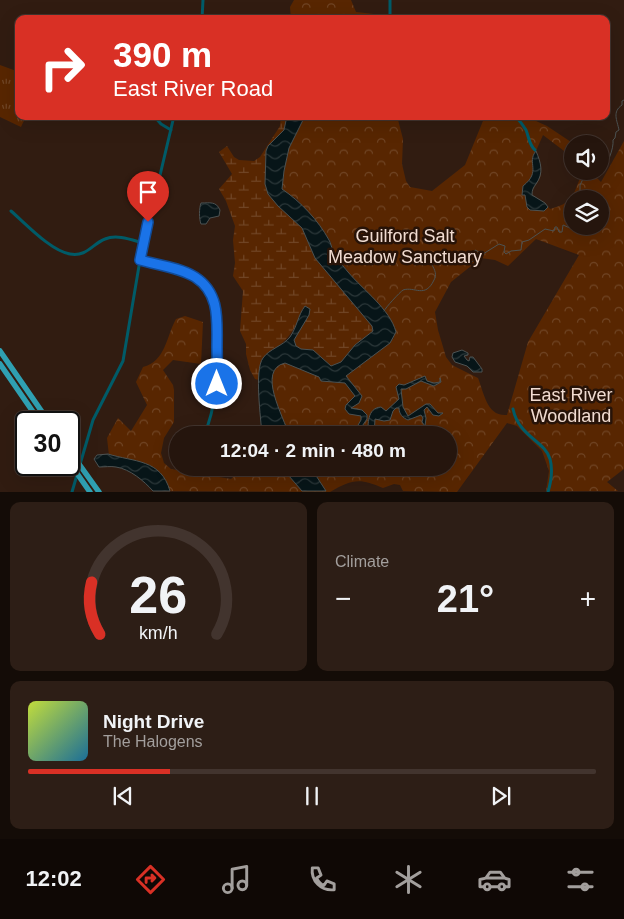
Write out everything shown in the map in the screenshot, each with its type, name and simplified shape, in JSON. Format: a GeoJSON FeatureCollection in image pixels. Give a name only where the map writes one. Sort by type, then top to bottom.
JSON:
{"type":"FeatureCollection","features":[{"type":"Feature","properties":{"kind":"highway"},"geometry":{"type":"LineString","coordinates":[[0,351],[41,411]]}},
{"type":"Feature","properties":{"kind":"highway"},"geometry":{"type":"LineString","coordinates":[[0,364],[32,411]]}},
{"type":"Feature","properties":{"kind":"highway"},"geometry":{"type":"LineString","coordinates":[[80,466],[99,492]]}},
{"type":"Feature","properties":{"kind":"highway"},"geometry":{"type":"LineString","coordinates":[[79,476],[90,492]]}},
{"type":"Feature","properties":{"kind":"street"},"geometry":{"type":"LineString","coordinates":[[202,0],[202,15]]}},
{"type":"Feature","properties":{"kind":"street"},"geometry":{"type":"LineString","coordinates":[[390,0],[390,15]]}},
{"type":"Feature","properties":{"kind":"street"},"geometry":{"type":"LineString","coordinates":[[158,120],[171,130]]}},
{"type":"Feature","properties":{"kind":"street"},"geometry":{"type":"LineString","coordinates":[[72,492],[93,420],[122,361],[143,243],[173,120]]}},
{"type":"Feature","properties":{"kind":"street"},"geometry":{"type":"LineString","coordinates":[[518,120],[524,127],[535,150]]}},
{"type":"Feature","properties":{"kind":"street"},"geometry":{"type":"LineString","coordinates":[[11,211],[49,243],[60,251],[71,255],[86,252],[105,239],[125,238],[143,243]]}},
{"type":"Feature","properties":{"kind":"street"},"geometry":{"type":"LineString","coordinates":[[140,260],[183,271],[194,276],[203,282],[214,299],[217,313],[217,383],[208,426]]}},
{"type":"Feature","properties":{"kind":"street"},"geometry":{"type":"LineString","coordinates":[[513,409],[522,429],[550,458],[551,476],[548,492]]}},
{"type":"Feature","properties":{"kind":"green space"},"geometry":{"type":"Polygon","coordinates":[[[294,0],[351,0],[356,12],[383,15],[291,15],[290,7],[294,0]]]}},
{"type":"Feature","properties":{"kind":"green space"},"geometry":{"type":"Polygon","coordinates":[[[0,65],[15,71],[15,120],[24,120],[21,127],[0,117],[0,65]]]}},
{"type":"Feature","properties":{"kind":"green space"},"geometry":{"type":"Polygon","coordinates":[[[281,120],[286,120],[284,130],[268,146],[266,151],[265,184],[278,206],[302,228],[315,258],[372,326],[373,331],[355,345],[341,362],[331,366],[313,350],[301,349],[296,346],[294,340],[309,315],[302,310],[295,327],[287,338],[263,358],[259,380],[255,379],[250,370],[246,354],[246,344],[240,331],[243,291],[233,276],[235,226],[226,201],[219,189],[232,174],[219,152],[227,146],[234,157],[239,160],[254,161],[260,157],[280,126],[281,120]]]}},
{"type":"Feature","properties":{"kind":"green space","name":"Guilford Salt Meadow Sanctuary"},"geometry":{"type":"Polygon","coordinates":[[[303,120],[398,120],[403,139],[402,164],[406,181],[410,187],[432,191],[465,165],[483,120],[534,120],[564,137],[564,151],[543,135],[536,151],[541,173],[532,195],[545,203],[550,209],[564,204],[564,235],[609,235],[609,190],[575,190],[580,180],[599,180],[601,182],[602,180],[609,180],[609,168],[624,141],[624,469],[607,482],[618,491],[546,491],[549,471],[542,451],[517,426],[507,423],[457,492],[403,491],[400,485],[394,484],[383,488],[362,481],[344,484],[330,492],[160,491],[129,470],[110,464],[107,438],[118,418],[131,431],[147,405],[136,382],[143,367],[151,364],[161,354],[176,319],[185,316],[203,322],[201,364],[173,360],[163,370],[173,385],[174,390],[174,422],[172,426],[169,426],[161,453],[164,463],[169,467],[169,476],[213,476],[231,479],[235,476],[457,476],[457,426],[274,426],[281,412],[272,389],[271,377],[276,367],[280,364],[293,364],[335,383],[381,350],[394,338],[384,311],[349,273],[333,251],[330,240],[297,199],[282,190],[289,148],[303,120]],[[536,239],[508,266],[495,260],[481,258],[451,282],[435,312],[446,357],[452,365],[478,378],[487,403],[500,415],[507,415],[528,342],[579,255],[536,239]]]}},
{"type":"Feature","properties":{"kind":"water"},"geometry":{"type":"Polygon","coordinates":[[[286,120],[303,120],[289,148],[282,189],[296,200],[314,219],[325,233],[340,262],[388,315],[396,332],[390,343],[346,376],[362,396],[359,403],[351,408],[362,410],[367,415],[367,419],[362,426],[358,426],[361,416],[349,414],[345,409],[346,405],[355,396],[345,383],[321,381],[319,377],[285,363],[277,367],[273,375],[272,384],[286,426],[261,426],[258,383],[260,364],[266,355],[290,337],[305,306],[310,309],[309,315],[294,340],[296,346],[301,349],[313,350],[331,366],[341,362],[355,345],[373,331],[372,326],[315,258],[302,228],[268,194],[265,184],[266,151],[268,146],[284,130],[286,120]]]}},
{"type":"Feature","properties":{"kind":"water"},"geometry":{"type":"Polygon","coordinates":[[[536,151],[541,172],[532,195],[548,207],[544,211],[530,210],[527,207],[525,195],[522,195],[523,186],[532,176],[532,159],[536,151]]]}},
{"type":"Feature","properties":{"kind":"water"},"geometry":{"type":"Polygon","coordinates":[[[201,203],[217,205],[220,210],[219,216],[210,218],[206,224],[201,224],[201,203]]]}},
{"type":"Feature","properties":{"kind":"water"},"geometry":{"type":"Polygon","coordinates":[[[462,350],[468,353],[468,355],[464,356],[467,360],[469,361],[470,357],[473,357],[482,369],[482,372],[473,372],[467,366],[455,362],[452,357],[453,353],[462,350]]]}},
{"type":"Feature","properties":{"kind":"water"},"geometry":{"type":"Polygon","coordinates":[[[425,376],[427,381],[434,383],[440,382],[440,378],[441,382],[434,386],[421,381],[406,389],[401,389],[403,407],[408,416],[426,404],[430,404],[438,413],[443,413],[439,416],[433,415],[427,407],[424,410],[425,426],[421,415],[408,420],[402,416],[399,408],[396,408],[390,420],[375,419],[375,426],[368,426],[369,417],[373,410],[381,407],[386,411],[399,399],[396,387],[399,384],[404,385],[425,376]]]}},
{"type":"Feature","properties":{"kind":"water"},"geometry":{"type":"Polygon","coordinates":[[[108,454],[153,467],[166,481],[170,491],[153,491],[136,476],[121,468],[99,467],[94,459],[97,455],[108,454]]]}},
{"type":"Feature","properties":{"kind":"water"},"geometry":{"type":"Polygon","coordinates":[[[289,476],[316,476],[326,491],[302,491],[289,476]]]}},
{"type":"Feature","properties":{"kind":"waterway"},"geometry":{"type":"LineString","coordinates":[[609,159],[613,140],[616,132],[619,130],[616,113],[624,100]]}},
{"type":"Feature","properties":{"kind":"waterway"},"geometry":{"type":"LineString","coordinates":[[580,190],[582,180]]}},
{"type":"Feature","properties":{"kind":"waterway"},"geometry":{"type":"LineString","coordinates":[[384,311],[403,290],[420,291],[431,286],[435,276],[432,263],[436,261],[446,260],[455,256],[472,262],[475,250],[483,254],[499,244],[505,246],[504,252],[506,254],[511,251],[521,250],[522,242],[529,240],[545,229],[554,231],[555,227],[557,227],[559,232],[562,232],[564,225]]}},
{"type":"Feature","properties":{"kind":"route"},"geometry":{"type":"LineString","coordinates":[[148,222],[140,260],[183,271],[194,276],[203,282],[214,299],[217,313],[217,384]]}},
{"type":"Feature","properties":{"kind":"park label","name":"East River Woodland"},"geometry":{"type":"Point","coordinates":[571,405]}}]}
